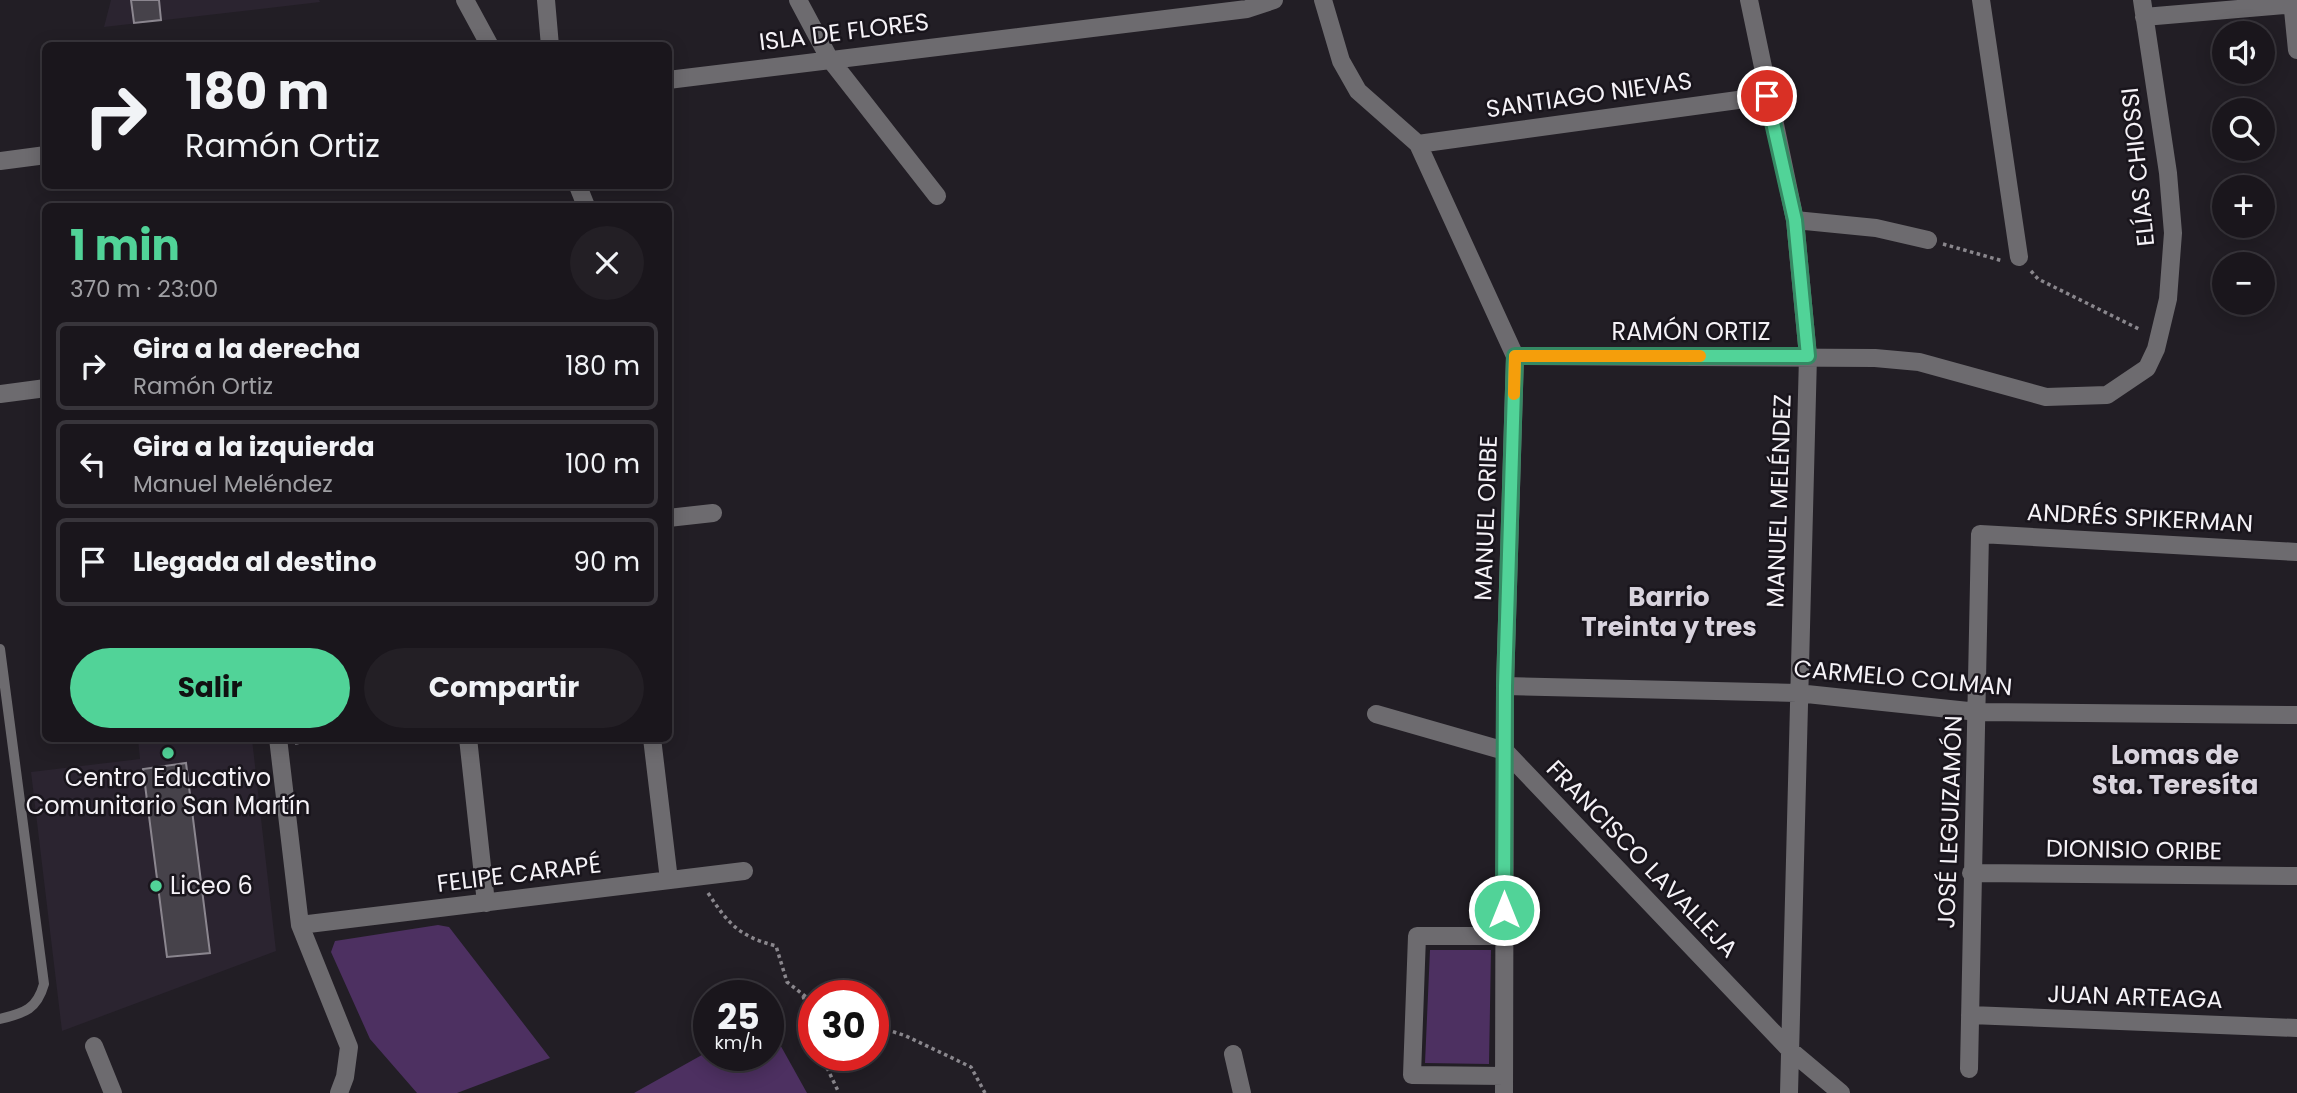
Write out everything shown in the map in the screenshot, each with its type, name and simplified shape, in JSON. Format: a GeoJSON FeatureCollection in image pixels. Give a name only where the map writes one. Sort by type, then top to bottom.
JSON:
{"type":"FeatureCollection","features":[{"type":"Feature","properties":{"kind":"street"},"geometry":{"type":"LineString","coordinates":[[465,0],[488,42]]}},
{"type":"Feature","properties":{"kind":"street"},"geometry":{"type":"LineString","coordinates":[[545,0],[550,42]]}},
{"type":"Feature","properties":{"kind":"street"},"geometry":{"type":"LineString","coordinates":[[798,0],[829,58],[937,196]]}},
{"type":"Feature","properties":{"kind":"street","name":"ISLA DE FLORES"},"geometry":{"type":"LineString","coordinates":[[672,79],[829,58],[1247,9],[1274,0]]}},
{"type":"Feature","properties":{"kind":"street","name":"MANUEL ORIBE"},"geometry":{"type":"LineString","coordinates":[[1324,0],[1341,61],[1358,91],[1418,144],[1515,356],[1505,686],[1504,1084]]}},
{"type":"Feature","properties":{"kind":"street","name":"MANUEL MELÉNDEZ"},"geometry":{"type":"LineString","coordinates":[[1749,0],[1795,220],[1808,356],[1797,693],[1789,1093]]}},
{"type":"Feature","properties":{"kind":"street"},"geometry":{"type":"LineString","coordinates":[[1981,0],[2019,257]]}},
{"type":"Feature","properties":{"kind":"street"},"geometry":{"type":"LineString","coordinates":[[2143,9],[2294,3],[2297,50]]}},
{"type":"Feature","properties":{"kind":"street","name":"ELÍAS CHIOSSI"},"geometry":{"type":"LineString","coordinates":[[2143,9],[2168,173],[2173,233],[2168,299],[2147,368]]}},
{"type":"Feature","properties":{"kind":"street","name":"SANTIAGO NIEVAS"},"geometry":{"type":"LineString","coordinates":[[1418,144],[1767,96]]}},
{"type":"Feature","properties":{"kind":"street"},"geometry":{"type":"LineString","coordinates":[[0,161],[42,156]]}},
{"type":"Feature","properties":{"kind":"street"},"geometry":{"type":"LineString","coordinates":[[1795,220],[1875,228],[1928,240]]}},
{"type":"Feature","properties":{"kind":"street","name":"RAMÓN ORTIZ"},"geometry":{"type":"LineString","coordinates":[[1515,356],[1808,356],[1919,362],[2046,397],[2107,395],[2147,368]]}},
{"type":"Feature","properties":{"kind":"street"},"geometry":{"type":"LineString","coordinates":[[0,394],[42,389]]}},
{"type":"Feature","properties":{"kind":"street"},"geometry":{"type":"LineString","coordinates":[[672,518],[713,513]]}},
{"type":"Feature","properties":{"kind":"street","name":"ANDRÉS SPIKERMAN"},"geometry":{"type":"LineString","coordinates":[[1980,534],[2297,552]]}},
{"type":"Feature","properties":{"kind":"street","name":"JOSÉ LEGUIZAMÓN"},"geometry":{"type":"LineString","coordinates":[[1969,1069],[1980,534]]}},
{"type":"Feature","properties":{"kind":"street","name":"CARMELO COLMAN"},"geometry":{"type":"LineString","coordinates":[[1505,686],[1797,693],[1978,712],[2297,715]]}},
{"type":"Feature","properties":{"kind":"street"},"geometry":{"type":"LineString","coordinates":[[1376,714],[1505,751]]}},
{"type":"Feature","properties":{"kind":"street"},"geometry":{"type":"LineString","coordinates":[[279,742],[300,925],[349,1047],[345,1077],[339,1093]]}},
{"type":"Feature","properties":{"kind":"street"},"geometry":{"type":"LineString","coordinates":[[468,742],[486,903]]}},
{"type":"Feature","properties":{"kind":"street"},"geometry":{"type":"LineString","coordinates":[[652,742],[669,880]]}},
{"type":"Feature","properties":{"kind":"street","name":"FRANCISCO LAVALLEJA"},"geometry":{"type":"LineString","coordinates":[[1505,751],[1791,1051],[1841,1093]]}},
{"type":"Feature","properties":{"kind":"street","name":"FELIPE CARAPÉ"},"geometry":{"type":"LineString","coordinates":[[300,925],[744,871]]}},
{"type":"Feature","properties":{"kind":"street","name":"DIONISIO ORIBE"},"geometry":{"type":"LineString","coordinates":[[1971,873],[2297,876]]}},
{"type":"Feature","properties":{"kind":"street"},"geometry":{"type":"LineString","coordinates":[[1504,936],[1417,936],[1412,1075],[1504,1084]]}},
{"type":"Feature","properties":{"kind":"street","name":"JUAN ARTEAGA"},"geometry":{"type":"LineString","coordinates":[[1970,1015],[2297,1028]]}},
{"type":"Feature","properties":{"kind":"street"},"geometry":{"type":"LineString","coordinates":[[94,1046],[113,1093]]}},
{"type":"Feature","properties":{"kind":"street"},"geometry":{"type":"LineString","coordinates":[[1233,1054],[1242,1093]]}},
{"type":"Feature","properties":{"kind":"lane"},"geometry":{"type":"LineString","coordinates":[[0,649],[44,984],[39,1001],[26,1011],[0,1019]]}},
{"type":"Feature","properties":{"kind":"path"},"geometry":{"type":"LineString","coordinates":[[1928,240],[2007,263],[2019,257],[2038,279],[2158,338]]}},
{"type":"Feature","properties":{"kind":"path"},"geometry":{"type":"LineString","coordinates":[[697,876],[721,914],[749,939],[776,946],[787,982],[798,990]]}},
{"type":"Feature","properties":{"kind":"path"},"geometry":{"type":"LineString","coordinates":[[889,1030],[971,1067],[985,1093]]}},
{"type":"Feature","properties":{"kind":"path"},"geometry":{"type":"LineString","coordinates":[[829,1071],[839,1093]]}},
{"type":"Feature","properties":{"kind":"shaded area"},"geometry":{"type":"Polygon","coordinates":[[[111,0],[319,0],[320,2],[104,27],[111,0]]]}},
{"type":"Feature","properties":{"kind":"shaded area","name":"Liceo 6"},"geometry":{"type":"Polygon","coordinates":[[[138,742],[252,742],[276,951],[62,1031],[31,772],[140,759],[138,742]]]}},
{"type":"Feature","properties":{"kind":"shaded area"},"geometry":{"type":"Polygon","coordinates":[[[438,925],[449,927],[550,1058],[457,1093],[417,1093],[370,1039],[331,952],[335,941],[438,925]]]}},
{"type":"Feature","properties":{"kind":"shaded area"},"geometry":{"type":"Polygon","coordinates":[[[1430,950],[1491,950],[1489,1064],[1425,1063],[1430,950]]]}},
{"type":"Feature","properties":{"kind":"shaded area"},"geometry":{"type":"Polygon","coordinates":[[[784,1052],[807,1093],[634,1093],[693,1060],[693,1071],[784,1071],[784,1052]]]}},
{"type":"Feature","properties":{"kind":"building"},"geometry":{"type":"Polygon","coordinates":[[[131,0],[159,0],[161,20],[134,23],[131,0]]]}},
{"type":"Feature","properties":{"kind":"building"},"geometry":{"type":"Polygon","coordinates":[[[186,763],[210,953],[167,957],[143,769],[186,763]]]}},
{"type":"Feature","properties":{"kind":"slow traffic"},"geometry":{"type":"LineString","coordinates":[[1514,394],[1515,356],[1700,356]]}},
{"type":"Feature","properties":{"kind":"place","name":"Centro Educativo Comunitario San Martín"},"geometry":{"type":"Point","coordinates":[168,753]}},
{"type":"Feature","properties":{"kind":"place","name":"Liceo 6"},"geometry":{"type":"Point","coordinates":[156,886]}},
{"type":"Feature","properties":{"kind":"district","name":"Barrio Treinta y tres"},"geometry":{"type":"Point","coordinates":[1669,612]}},
{"type":"Feature","properties":{"kind":"district","name":"Lomas de Sta. Teresíta"},"geometry":{"type":"Point","coordinates":[2175,770]}},
{"type":"Feature","properties":{"kind":"route"},"geometry":{"type":"LineString","coordinates":[[1504,910],[1505,686],[1515,356],[1808,356],[1795,220],[1767,96]]}}]}
